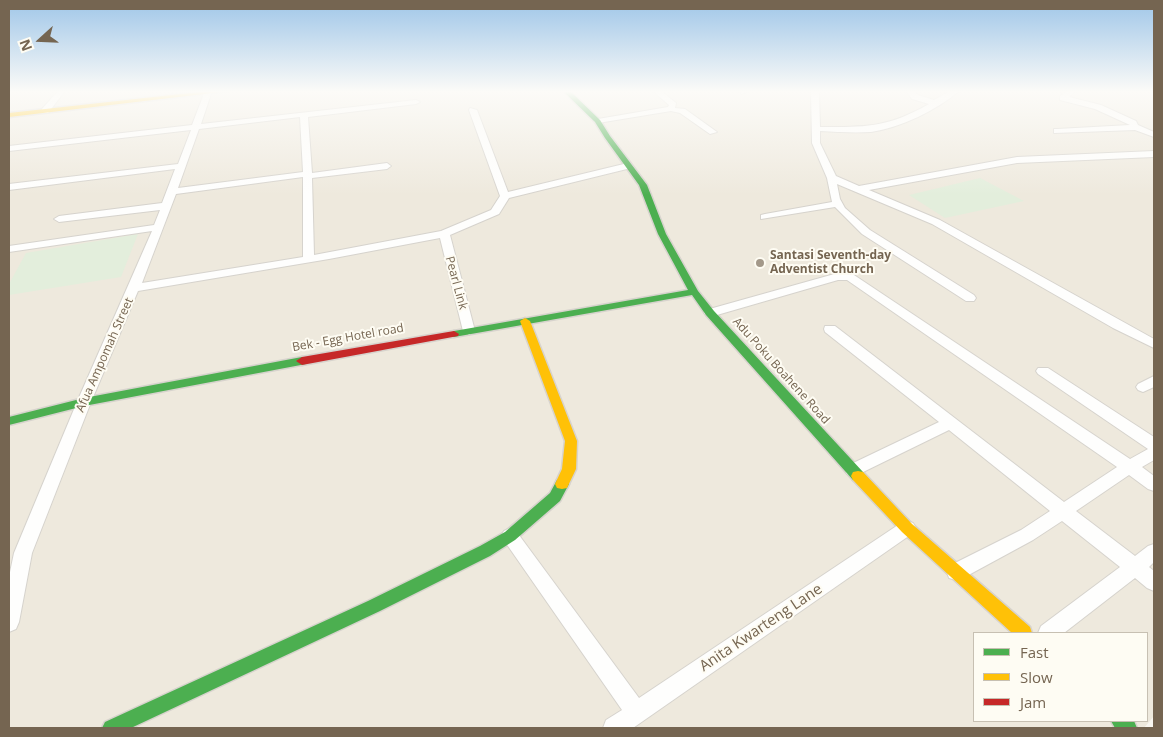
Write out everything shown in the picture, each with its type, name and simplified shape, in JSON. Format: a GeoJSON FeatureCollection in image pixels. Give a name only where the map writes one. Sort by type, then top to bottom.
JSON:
{"type":"FeatureCollection","features":[{"type":"Feature","properties":{"kind":"street"},"geometry":{"type":"LineString","coordinates":[[9,148],[214,125]]}},
{"type":"Feature","properties":{"kind":"street"},"geometry":{"type":"LineString","coordinates":[[305,125],[308,175],[309,259]]}},
{"type":"Feature","properties":{"kind":"street"},"geometry":{"type":"LineString","coordinates":[[478,125],[505,196]]}},
{"type":"Feature","properties":{"kind":"street","name":"Adu Poku Boahene Road"},"geometry":{"type":"LineString","coordinates":[[601,125],[643,185],[662,234],[694,292],[710,313],[907,528],[1023,632]]}},
{"type":"Feature","properties":{"kind":"street"},"geometry":{"type":"LineString","coordinates":[[703,125],[713,132]]}},
{"type":"Feature","properties":{"kind":"street"},"geometry":{"type":"LineString","coordinates":[[816,125],[816,143],[832,178],[840,210],[866,232],[970,298]]}},
{"type":"Feature","properties":{"kind":"street"},"geometry":{"type":"LineString","coordinates":[[816,130],[889,125]]}},
{"type":"Feature","properties":{"kind":"street"},"geometry":{"type":"LineString","coordinates":[[1057,131],[1154,126]]}},
{"type":"Feature","properties":{"kind":"street"},"geometry":{"type":"LineString","coordinates":[[1136,127],[1154,136]]}},
{"type":"Feature","properties":{"kind":"street","name":"Afua Ampomah Street"},"geometry":{"type":"LineString","coordinates":[[9,622],[16,555],[135,288],[182,166],[194,128]]}},
{"type":"Feature","properties":{"kind":"street"},"geometry":{"type":"LineString","coordinates":[[858,190],[1017,160],[1154,154]]}},
{"type":"Feature","properties":{"kind":"street"},"geometry":{"type":"LineString","coordinates":[[9,187],[182,166]]}},
{"type":"Feature","properties":{"kind":"street"},"geometry":{"type":"LineString","coordinates":[[172,192],[387,166]]}},
{"type":"Feature","properties":{"kind":"street"},"geometry":{"type":"LineString","coordinates":[[135,288],[444,234],[496,212],[505,196],[628,166]]}},
{"type":"Feature","properties":{"kind":"street"},"geometry":{"type":"LineString","coordinates":[[832,178],[936,222],[1154,344]]}},
{"type":"Feature","properties":{"kind":"street"},"geometry":{"type":"LineString","coordinates":[[765,217],[837,204]]}},
{"type":"Feature","properties":{"kind":"street"},"geometry":{"type":"LineString","coordinates":[[59,219],[166,206]]}},
{"type":"Feature","properties":{"kind":"street"},"geometry":{"type":"LineString","coordinates":[[9,249],[159,227]]}},
{"type":"Feature","properties":{"kind":"street","name":"Pearl Link"},"geometry":{"type":"LineString","coordinates":[[444,234],[469,331]]}},
{"type":"Feature","properties":{"kind":"street"},"geometry":{"type":"LineString","coordinates":[[710,313],[838,276],[850,277],[1154,484]]}},
{"type":"Feature","properties":{"kind":"street","name":"Bek - Egg Hotel road"},"geometry":{"type":"LineString","coordinates":[[9,421],[84,402],[344,352],[694,292]]}},
{"type":"Feature","properties":{"kind":"street"},"geometry":{"type":"LineString","coordinates":[[111,728],[374,606],[510,536],[555,497],[569,469],[571,441],[525,321]]}},
{"type":"Feature","properties":{"kind":"street"},"geometry":{"type":"LineString","coordinates":[[830,329],[1154,582]]}},
{"type":"Feature","properties":{"kind":"street"},"geometry":{"type":"LineString","coordinates":[[1043,371],[1154,444]]}},
{"type":"Feature","properties":{"kind":"street"},"geometry":{"type":"LineString","coordinates":[[853,470],[951,423]]}},
{"type":"Feature","properties":{"kind":"street"},"geometry":{"type":"LineString","coordinates":[[956,572],[1027,535],[1154,453]]}},
{"type":"Feature","properties":{"kind":"street","name":"Anita Kwarteng Lane"},"geometry":{"type":"LineString","coordinates":[[614,728],[907,528]]}},
{"type":"Feature","properties":{"kind":"street"},"geometry":{"type":"LineString","coordinates":[[510,536],[637,713]]}},
{"type":"Feature","properties":{"kind":"street"},"geometry":{"type":"LineString","coordinates":[[1049,632],[1154,552]]}},
{"type":"Feature","properties":{"kind":"shaded area"},"geometry":{"type":"Polygon","coordinates":[[[9,125],[1154,125],[1154,716],[1144,728],[9,728],[9,125]]]}},
{"type":"Feature","properties":{"kind":"green space"},"geometry":{"type":"Polygon","coordinates":[[[980,178],[1024,201],[945,218],[909,195],[980,178]]]}},
{"type":"Feature","properties":{"kind":"green space"},"geometry":{"type":"Polygon","coordinates":[[[138,234],[121,277],[9,295],[9,284],[26,253],[138,234]]]}},
{"type":"Feature","properties":{"kind":"traffic: fast"},"geometry":{"type":"LineString","coordinates":[[600,125],[643,185],[662,234],[694,292],[710,313],[858,476]]}},
{"type":"Feature","properties":{"kind":"traffic: fast"},"geometry":{"type":"LineString","coordinates":[[454,334],[694,292]]}},
{"type":"Feature","properties":{"kind":"traffic: fast"},"geometry":{"type":"LineString","coordinates":[[9,421],[84,402],[302,361]]}},
{"type":"Feature","properties":{"kind":"traffic: fast"},"geometry":{"type":"LineString","coordinates":[[111,728],[374,606],[485,551],[510,536],[555,497],[562,484]]}},
{"type":"Feature","properties":{"kind":"traffic: fast"},"geometry":{"type":"LineString","coordinates":[[1121,722],[1128,728]]}},
{"type":"Feature","properties":{"kind":"traffic: slow"},"geometry":{"type":"LineString","coordinates":[[525,321],[571,441],[569,469],[562,484]]}},
{"type":"Feature","properties":{"kind":"traffic: slow"},"geometry":{"type":"LineString","coordinates":[[858,476],[907,528],[1023,632]]}},
{"type":"Feature","properties":{"kind":"traffic: jam"},"geometry":{"type":"LineString","coordinates":[[302,361],[454,334]]}},
{"type":"Feature","properties":{"kind":"place","name":"Santasi Seventh-day Adventist Church"},"geometry":{"type":"Point","coordinates":[760,263]}}]}
